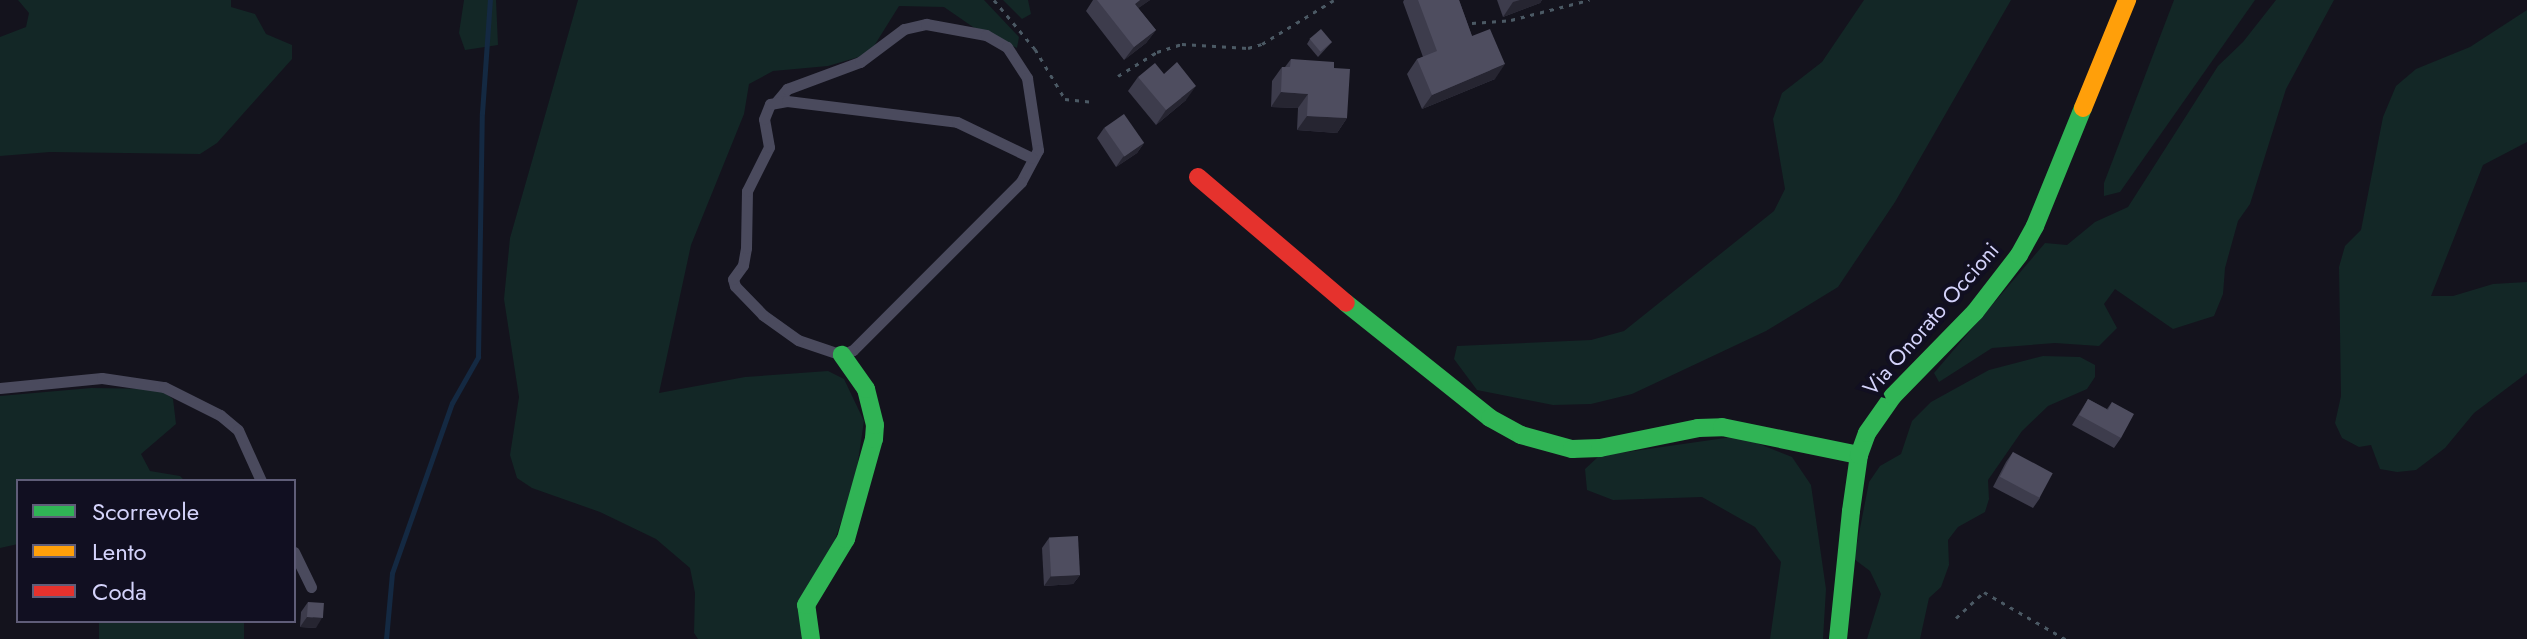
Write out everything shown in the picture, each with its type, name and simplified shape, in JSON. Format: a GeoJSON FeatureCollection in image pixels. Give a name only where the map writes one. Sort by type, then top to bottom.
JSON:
{"type":"FeatureCollection","features":[{"type":"Feature","properties":{"kind":"street","name":"Via Onorato Occioni"},"geometry":{"type":"LineString","coordinates":[[1838,639],[1859,455],[1867,433],[1893,396],[1975,312],[2019,255],[2047,199],[2127,0]]}},
{"type":"Feature","properties":{"kind":"street"},"geometry":{"type":"LineString","coordinates":[[1198,177],[1383,334],[1490,418],[1521,435],[1572,449],[1600,448],[1698,428],[1722,427],[1859,455]]}},
{"type":"Feature","properties":{"kind":"street"},"geometry":{"type":"LineString","coordinates":[[811,639],[807,629],[806,605],[846,539],[874,439],[873,416],[866,389],[842,355]]}},
{"type":"Feature","properties":{"kind":"lane"},"geometry":{"type":"LineString","coordinates":[[926,24],[965,30],[1007,47],[1020,63],[1036,121],[1038,150],[1021,182],[853,350],[842,355],[798,340],[763,315],[735,286],[733,279],[743,265],[746,248],[747,191],[769,147],[766,109],[777,101],[787,89],[860,62],[904,29],[926,24]]}},
{"type":"Feature","properties":{"kind":"lane"},"geometry":{"type":"LineString","coordinates":[[777,101],[912,114],[957,122],[1032,158]]}},
{"type":"Feature","properties":{"kind":"lane"},"geometry":{"type":"LineString","coordinates":[[0,388],[102,378],[164,387],[220,415],[238,430],[260,479]]}},
{"type":"Feature","properties":{"kind":"lane"},"geometry":{"type":"LineString","coordinates":[[296,556],[311,587]]}},
{"type":"Feature","properties":{"kind":"path"},"geometry":{"type":"LineString","coordinates":[[994,0],[1035,49],[1065,99],[1094,102]]}},
{"type":"Feature","properties":{"kind":"path"},"geometry":{"type":"LineString","coordinates":[[1118,76],[1157,52],[1182,44],[1248,48],[1262,44],[1334,0]]}},
{"type":"Feature","properties":{"kind":"path"},"geometry":{"type":"LineString","coordinates":[[1472,23],[1511,20],[1589,0]]}},
{"type":"Feature","properties":{"kind":"path"},"geometry":{"type":"LineString","coordinates":[[1956,618],[1984,592],[2065,639]]}},
{"type":"Feature","properties":{"kind":"green space"},"geometry":{"type":"Polygon","coordinates":[[[18,0],[231,0],[231,7],[255,14],[266,34],[292,45],[292,59],[217,143],[200,154],[50,152],[0,156],[0,37],[26,27],[29,13],[18,0]]]}},
{"type":"Feature","properties":{"kind":"green space"},"geometry":{"type":"Polygon","coordinates":[[[464,0],[496,0],[498,45],[465,50],[459,33],[464,0]]]}},
{"type":"Feature","properties":{"kind":"green space"},"geometry":{"type":"Polygon","coordinates":[[[578,0],[984,0],[1019,37],[1017,48],[973,27],[944,7],[899,6],[869,54],[828,66],[773,71],[749,84],[744,114],[691,245],[659,393],[745,377],[828,371],[844,379],[864,421],[855,481],[801,639],[698,639],[694,633],[695,593],[690,568],[656,539],[600,512],[532,488],[517,478],[510,455],[519,397],[504,299],[510,238],[578,0]]]}},
{"type":"Feature","properties":{"kind":"green space"},"geometry":{"type":"Polygon","coordinates":[[[1003,0],[1028,0],[1031,14],[1022,19],[1003,0]]]}},
{"type":"Feature","properties":{"kind":"green space"},"geometry":{"type":"Polygon","coordinates":[[[1864,0],[2011,0],[1895,202],[1838,287],[1766,331],[1632,394],[1591,404],[1553,405],[1477,390],[1454,359],[1457,346],[1591,340],[1624,331],[1774,211],[1785,189],[1773,119],[1782,93],[1822,62],[1864,0]]]}},
{"type":"Feature","properties":{"kind":"green space"},"geometry":{"type":"Polygon","coordinates":[[[2174,0],[2255,0],[2120,192],[2104,196],[2104,183],[2174,0]]]}},
{"type":"Feature","properties":{"kind":"green space"},"geometry":{"type":"Polygon","coordinates":[[[2276,0],[2334,0],[2286,89],[2250,204],[2238,221],[2225,268],[2223,294],[2214,316],[2173,329],[2115,289],[2104,304],[2117,328],[2099,346],[2055,343],[1992,348],[1939,382],[1934,373],[2045,243],[2067,245],[2095,222],[2128,207],[2218,66],[2243,42],[2276,0]]]}},
{"type":"Feature","properties":{"kind":"green space"},"geometry":{"type":"Polygon","coordinates":[[[2527,10],[2527,142],[2483,165],[2431,296],[2453,296],[2493,284],[2527,282],[2527,373],[2474,413],[2445,448],[2416,470],[2397,472],[2380,469],[2371,445],[2359,447],[2342,438],[2335,423],[2341,396],[2339,267],[2345,246],[2361,230],[2383,117],[2396,86],[2416,69],[2470,47],[2527,10]]]}},
{"type":"Feature","properties":{"kind":"green space"},"geometry":{"type":"Polygon","coordinates":[[[2043,356],[2080,357],[2095,365],[2095,377],[2087,389],[2048,406],[2022,431],[1988,480],[1989,499],[1985,512],[1958,527],[1948,540],[1949,565],[1941,587],[1929,598],[1920,639],[1867,639],[1881,594],[1870,571],[1854,559],[1869,482],[1880,466],[1901,454],[1912,421],[1931,402],[1989,370],[2043,356]]]}},
{"type":"Feature","properties":{"kind":"green space"},"geometry":{"type":"Polygon","coordinates":[[[91,388],[159,389],[173,399],[176,424],[141,454],[150,471],[183,479],[16,479],[16,544],[0,548],[0,396],[91,388]]]}},
{"type":"Feature","properties":{"kind":"green space"},"geometry":{"type":"Polygon","coordinates":[[[1739,436],[1792,457],[1811,485],[1826,589],[1823,639],[1770,639],[1781,562],[1755,527],[1702,497],[1613,500],[1587,490],[1585,469],[1599,456],[1739,436]]]}},
{"type":"Feature","properties":{"kind":"green space"},"geometry":{"type":"Polygon","coordinates":[[[99,623],[244,623],[244,639],[99,639],[99,623]]]}},
{"type":"Feature","properties":{"kind":"building"},"geometry":{"type":"Polygon","coordinates":[[[1097,0],[1140,0],[1135,4],[1156,30],[1134,47],[1097,0]]]}},
{"type":"Feature","properties":{"kind":"building"},"geometry":{"type":"Polygon","coordinates":[[[1418,0],[1459,0],[1472,36],[1490,29],[1505,64],[1432,95],[1417,59],[1437,51],[1418,0]]]}},
{"type":"Feature","properties":{"kind":"building"},"geometry":{"type":"Polygon","coordinates":[[[1321,29],[1332,42],[1320,52],[1310,39],[1321,29]]]}},
{"type":"Feature","properties":{"kind":"building"},"geometry":{"type":"Polygon","coordinates":[[[1291,59],[1334,62],[1334,68],[1350,69],[1347,118],[1307,116],[1308,94],[1281,92],[1282,67],[1290,67],[1291,59]]]}},
{"type":"Feature","properties":{"kind":"building"},"geometry":{"type":"Polygon","coordinates":[[[1177,62],[1196,86],[1166,110],[1138,77],[1155,63],[1164,74],[1177,62]]]}},
{"type":"Feature","properties":{"kind":"building"},"geometry":{"type":"Polygon","coordinates":[[[1124,114],[1144,143],[1124,156],[1104,128],[1124,114]]]}},
{"type":"Feature","properties":{"kind":"building"},"geometry":{"type":"Polygon","coordinates":[[[2088,399],[2108,410],[2112,402],[2134,414],[2121,438],[2079,415],[2088,399]]]}},
{"type":"Feature","properties":{"kind":"building"},"geometry":{"type":"Polygon","coordinates":[[[2013,452],[2053,473],[2040,498],[2000,477],[2013,452]]]}},
{"type":"Feature","properties":{"kind":"building"},"geometry":{"type":"Polygon","coordinates":[[[1078,536],[1080,575],[1051,576],[1049,538],[1078,536]]]}},
{"type":"Feature","properties":{"kind":"building"},"geometry":{"type":"Polygon","coordinates":[[[308,602],[324,603],[323,618],[307,617],[308,602]]]}},
{"type":"Feature","properties":{"kind":"waterway"},"geometry":{"type":"LineString","coordinates":[[386,639],[392,573],[452,403],[478,357],[482,113],[490,0]]}},
{"type":"Feature","properties":{"kind":"traffic: fast"},"geometry":{"type":"LineString","coordinates":[[1838,639],[1851,511],[1859,455],[1867,433],[1893,396],[1975,312],[2019,255],[2035,226],[2083,108]]}},
{"type":"Feature","properties":{"kind":"traffic: fast"},"geometry":{"type":"LineString","coordinates":[[1346,303],[1490,418],[1521,435],[1572,449],[1600,448],[1698,428],[1722,427],[1859,455]]}},
{"type":"Feature","properties":{"kind":"traffic: fast"},"geometry":{"type":"LineString","coordinates":[[811,639],[806,605],[846,539],[874,439],[875,425],[866,389],[842,355]]}},
{"type":"Feature","properties":{"kind":"traffic: slow"},"geometry":{"type":"LineString","coordinates":[[2083,108],[2127,0]]}},
{"type":"Feature","properties":{"kind":"traffic: jam"},"geometry":{"type":"LineString","coordinates":[[1198,177],[1346,303]]}}]}
